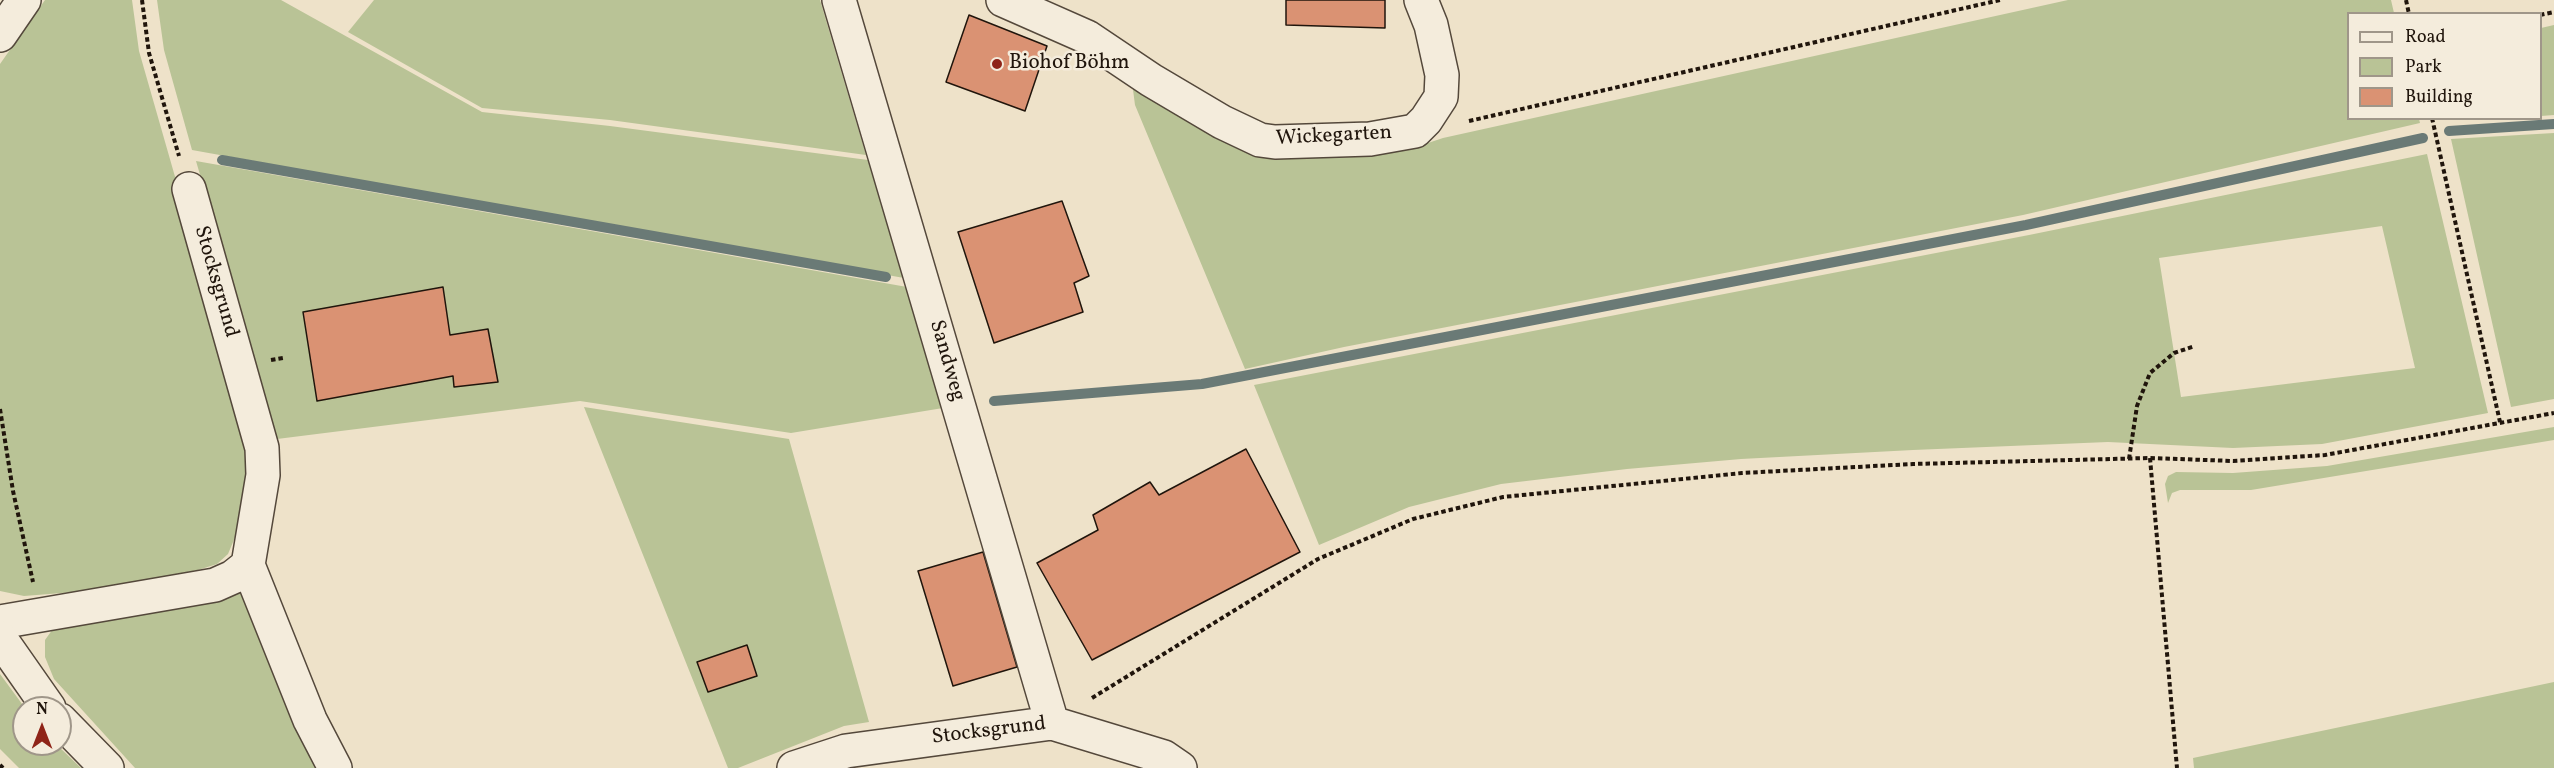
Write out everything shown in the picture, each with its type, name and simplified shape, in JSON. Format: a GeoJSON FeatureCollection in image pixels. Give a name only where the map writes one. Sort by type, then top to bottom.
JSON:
{"type":"FeatureCollection","features":[{"type":"Feature","properties":{"kind":"street"},"geometry":{"type":"LineString","coordinates":[[0,34],[24,0]]}},
{"type":"Feature","properties":{"kind":"street","name":"Sandweg"},"geometry":{"type":"LineString","coordinates":[[839,0],[1052,723]]}},
{"type":"Feature","properties":{"kind":"street","name":"Wickegarten"},"geometry":{"type":"LineString","coordinates":[[1003,0],[1086,37],[1150,80],[1222,122],[1260,140],[1299,142],[1370,139],[1415,130],[1436,106],[1441,97],[1442,75],[1431,25],[1421,0]]}},
{"type":"Feature","properties":{"kind":"street","name":"Stocksgrund"},"geometry":{"type":"LineString","coordinates":[[189,189],[262,448],[263,475],[248,565]]}},
{"type":"Feature","properties":{"kind":"street"},"geometry":{"type":"LineString","coordinates":[[0,622],[215,585],[233,577],[248,565],[310,720],[335,768]]}},
{"type":"Feature","properties":{"kind":"street"},"geometry":{"type":"LineString","coordinates":[[0,638],[41,696]]}},
{"type":"Feature","properties":{"kind":"street","name":"Stocksgrund"},"geometry":{"type":"LineString","coordinates":[[794,768],[846,751],[1052,723],[1164,757],[1180,768]]}},
{"type":"Feature","properties":{"kind":"street"},"geometry":{"type":"LineString","coordinates":[[72,732],[107,768]]}},
{"type":"Feature","properties":{"kind":"path"},"geometry":{"type":"LineString","coordinates":[[142,0],[149,53],[189,189]]}},
{"type":"Feature","properties":{"kind":"path"},"geometry":{"type":"LineString","coordinates":[[1415,130],[1458,123],[2000,0]]}},
{"type":"Feature","properties":{"kind":"path"},"geometry":{"type":"LineString","coordinates":[[2432,120],[2500,422]]}},
{"type":"Feature","properties":{"kind":"path"},"geometry":{"type":"LineString","coordinates":[[2129,459],[2137,406],[2150,373],[2174,353],[2195,346]]}},
{"type":"Feature","properties":{"kind":"path"},"geometry":{"type":"LineString","coordinates":[[0,409],[13,491],[41,615]]}},
{"type":"Feature","properties":{"kind":"path"},"geometry":{"type":"LineString","coordinates":[[1052,723],[1318,559],[1413,519],[1503,497],[1742,473],[1913,464],[2150,458],[2233,460],[2325,455],[2554,413]]}},
{"type":"Feature","properties":{"kind":"path"},"geometry":{"type":"LineString","coordinates":[[2150,458],[2177,768]]}},
{"type":"Feature","properties":{"kind":"path"},"geometry":{"type":"LineString","coordinates":[[0,765],[3,768]]}},
{"type":"Feature","properties":{"kind":"green space"},"geometry":{"type":"Polygon","coordinates":[[[45,0],[132,0],[139,51],[240,415],[251,473],[238,530],[228,554],[217,564],[198,570],[87,591],[24,596],[0,591],[0,64],[45,0]]]}},
{"type":"Feature","properties":{"kind":"green space"},"geometry":{"type":"Polygon","coordinates":[[[157,0],[281,0],[482,112],[610,126],[868,160],[904,278],[192,150],[164,50],[157,0]]]}},
{"type":"Feature","properties":{"kind":"green space"},"geometry":{"type":"Polygon","coordinates":[[[374,0],[820,0],[866,155],[610,120],[482,108],[348,32],[374,0]]]}},
{"type":"Feature","properties":{"kind":"green space"},"geometry":{"type":"Polygon","coordinates":[[[2068,0],[2391,0],[2394,12],[2347,12],[2347,120],[2419,120],[2420,123],[2023,215],[1344,347],[1245,369],[1135,105],[1132,82],[1216,132],[1419,146],[1443,138],[2068,0]]]}},
{"type":"Feature","properties":{"kind":"green space"},"geometry":{"type":"Polygon","coordinates":[[[2554,25],[2554,115],[2542,116],[2542,28],[2554,25]]]}},
{"type":"Feature","properties":{"kind":"green space"},"geometry":{"type":"Polygon","coordinates":[[[2554,133],[2554,399],[2511,407],[2451,139],[2554,133]]]}},
{"type":"Feature","properties":{"kind":"green space"},"geometry":{"type":"Polygon","coordinates":[[[2427,154],[2488,413],[2322,444],[2233,448],[2108,442],[1741,459],[1627,469],[1501,484],[1409,507],[1319,545],[1254,385],[2029,235],[2427,154]],[[2382,226],[2159,258],[2181,397],[2415,368],[2382,226]]]}},
{"type":"Feature","properties":{"kind":"green space"},"geometry":{"type":"Polygon","coordinates":[[[196,161],[907,287],[943,408],[791,433],[580,401],[277,439],[196,161]]]}},
{"type":"Feature","properties":{"kind":"green space"},"geometry":{"type":"Polygon","coordinates":[[[584,407],[789,439],[869,722],[844,726],[738,768],[728,768],[584,407]]]}},
{"type":"Feature","properties":{"kind":"green space"},"geometry":{"type":"Polygon","coordinates":[[[2554,427],[2554,440],[2251,490],[2180,490],[2172,493],[2168,503],[2165,484],[2168,476],[2176,472],[2233,473],[2327,466],[2554,427]]]}},
{"type":"Feature","properties":{"kind":"green space"},"geometry":{"type":"Polygon","coordinates":[[[242,583],[317,768],[135,768],[72,699],[72,696],[54,679],[45,657],[45,640],[55,626],[242,583]]]}},
{"type":"Feature","properties":{"kind":"green space"},"geometry":{"type":"Polygon","coordinates":[[[0,674],[16,696],[12,696],[12,756],[68,756],[81,768],[19,768],[0,749],[0,674]]]}},
{"type":"Feature","properties":{"kind":"green space"},"geometry":{"type":"Polygon","coordinates":[[[2554,682],[2554,768],[2194,768],[2193,758],[2554,682]]]}},
{"type":"Feature","properties":{"kind":"building"},"geometry":{"type":"Polygon","coordinates":[[[1286,0],[1385,0],[1385,28],[1286,25],[1286,0]]]}},
{"type":"Feature","properties":{"kind":"building","name":"Biohof Böhm"},"geometry":{"type":"Polygon","coordinates":[[[969,15],[1047,46],[1025,111],[946,82],[969,15]]]}},
{"type":"Feature","properties":{"kind":"building"},"geometry":{"type":"Polygon","coordinates":[[[1062,201],[1089,276],[1074,283],[1083,312],[994,343],[958,232],[1062,201]]]}},
{"type":"Feature","properties":{"kind":"building"},"geometry":{"type":"Polygon","coordinates":[[[443,287],[450,335],[488,329],[498,382],[454,387],[453,376],[317,401],[303,312],[443,287]]]}},
{"type":"Feature","properties":{"kind":"building"},"geometry":{"type":"Polygon","coordinates":[[[1246,449],[1300,552],[1092,660],[1037,563],[1098,530],[1093,515],[1150,482],[1159,495],[1246,449]]]}},
{"type":"Feature","properties":{"kind":"building"},"geometry":{"type":"Polygon","coordinates":[[[983,552],[1017,667],[953,686],[918,571],[983,552]]]}},
{"type":"Feature","properties":{"kind":"building"},"geometry":{"type":"Polygon","coordinates":[[[747,645],[757,676],[708,692],[697,662],[747,645]]]}},
{"type":"Feature","properties":{"kind":"waterway"},"geometry":{"type":"LineString","coordinates":[[2449,131],[2554,124]]}},
{"type":"Feature","properties":{"kind":"waterway"},"geometry":{"type":"LineString","coordinates":[[994,401],[1202,384],[2026,225],[2423,138]]}},
{"type":"Feature","properties":{"kind":"waterway"},"geometry":{"type":"LineString","coordinates":[[222,160],[886,277]]}},
{"type":"Feature","properties":{"kind":"place","name":"Biohof Böhm"},"geometry":{"type":"Point","coordinates":[997,64]}}]}
